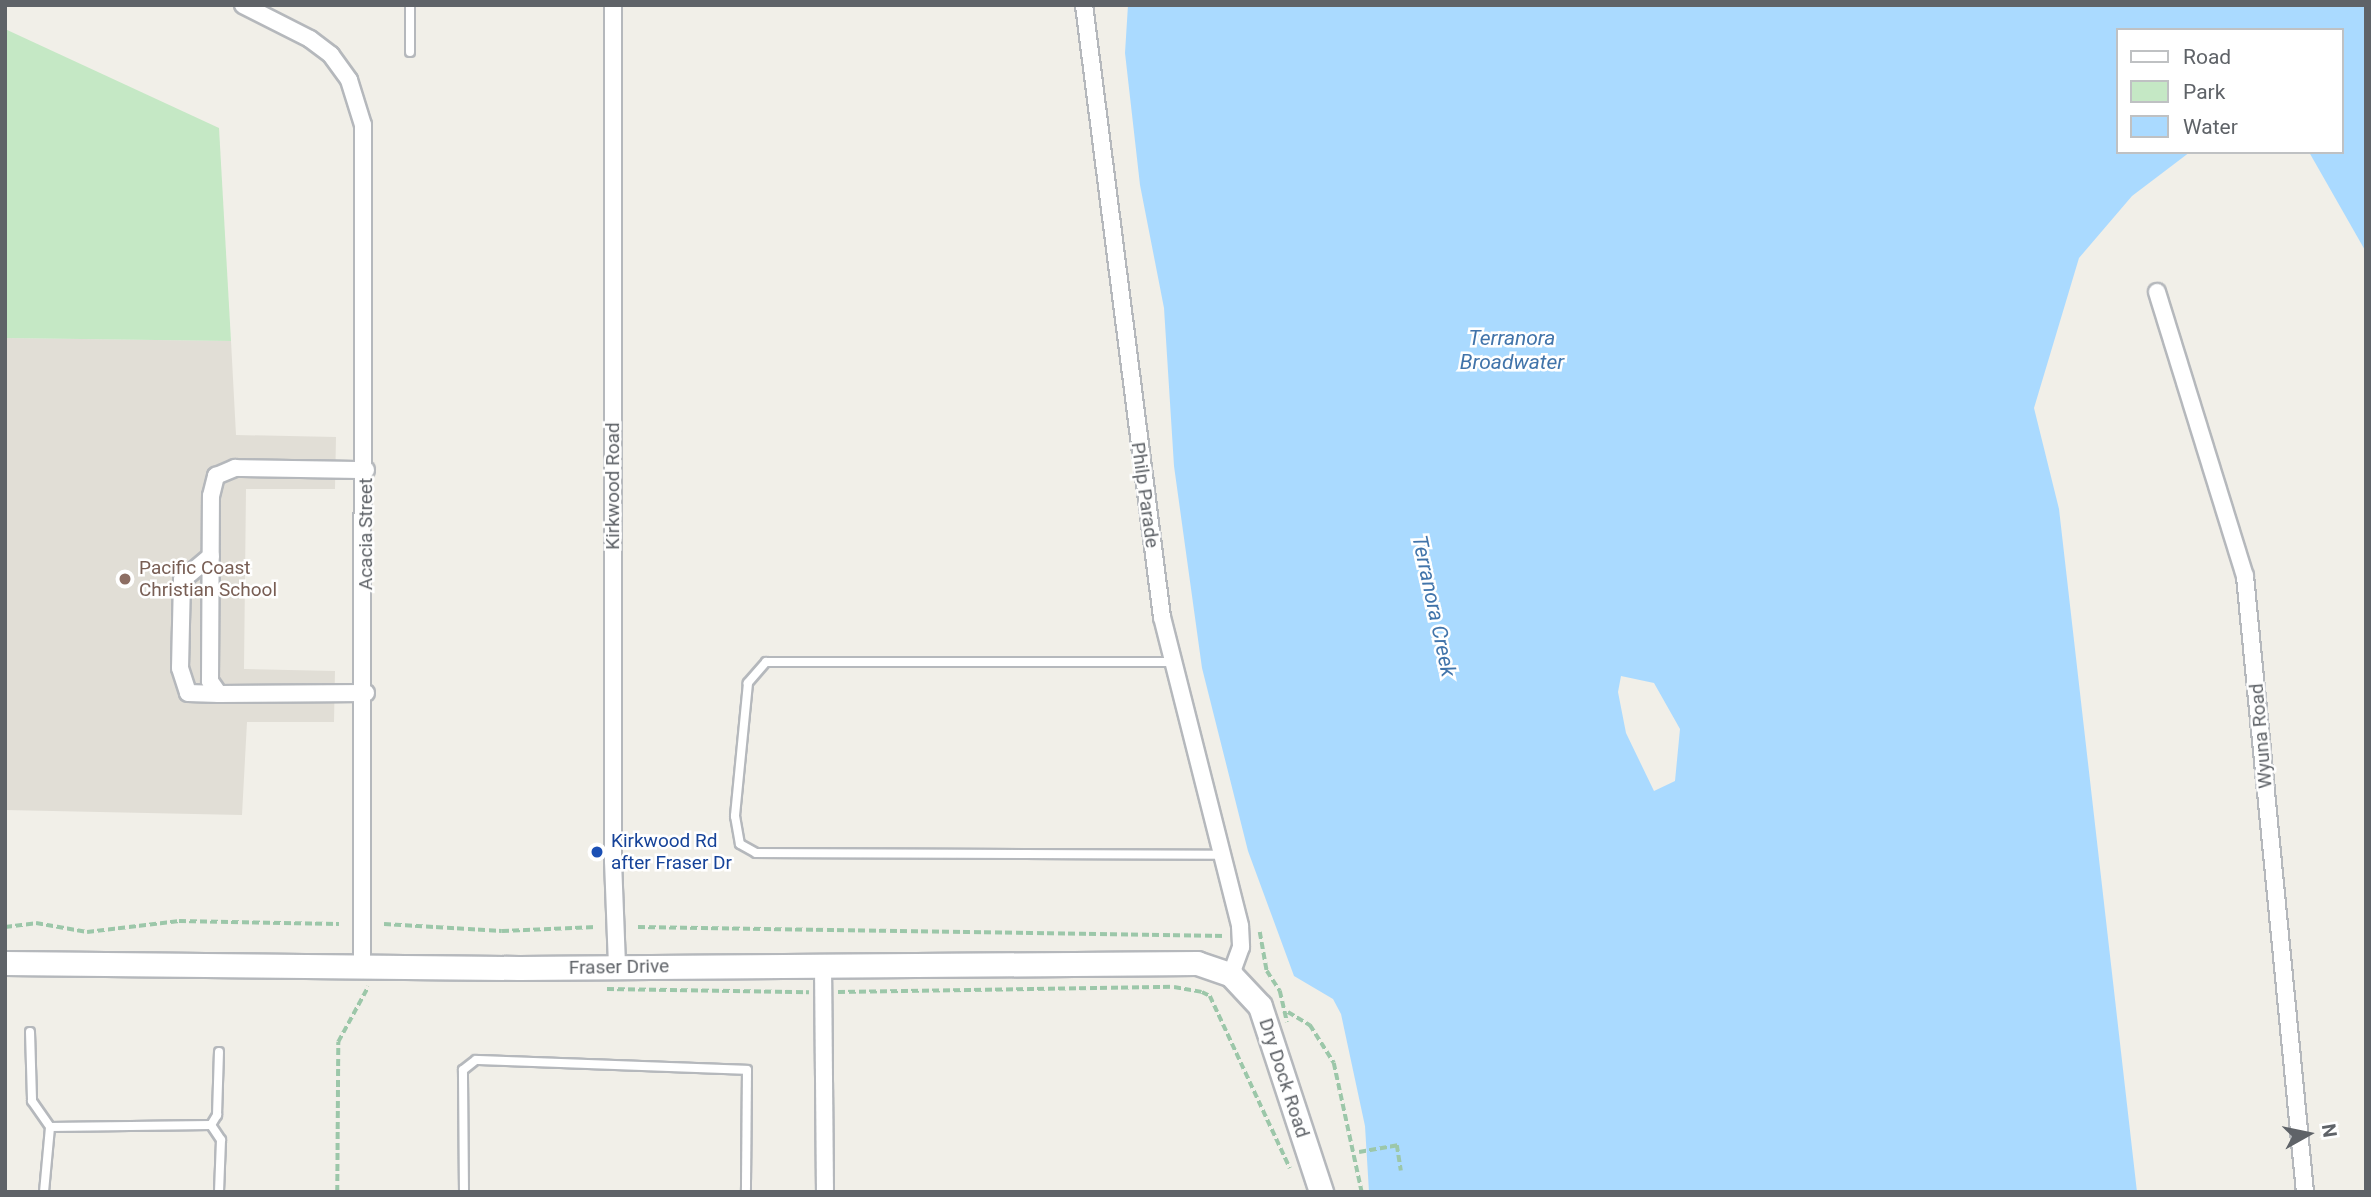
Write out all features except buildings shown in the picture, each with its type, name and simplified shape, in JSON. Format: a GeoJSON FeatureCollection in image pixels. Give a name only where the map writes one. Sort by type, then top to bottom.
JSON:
{"type":"FeatureCollection","features":[{"type":"Feature","properties":{"kind":"street","name":"Acacia Street"},"geometry":{"type":"LineString","coordinates":[[243,5],[310,38],[331,55],[359,104],[366,160],[366,693],[362,965]]}},
{"type":"Feature","properties":{"kind":"street","name":"Kirkwood Road"},"geometry":{"type":"LineString","coordinates":[[613,5],[612,861],[617,967]]}},
{"type":"Feature","properties":{"kind":"street","name":"Philp Parade"},"geometry":{"type":"LineString","coordinates":[[1084,5],[1136,433],[1171,662],[1241,934],[1231,975]]}},
{"type":"Feature","properties":{"kind":"street","name":"Wyuna Road"},"geometry":{"type":"LineString","coordinates":[[2157,292],[2245,576],[2305,1192]]}},
{"type":"Feature","properties":{"kind":"street"},"geometry":{"type":"LineString","coordinates":[[219,694],[210,681],[212,487],[223,471],[366,470]]}},
{"type":"Feature","properties":{"kind":"street"},"geometry":{"type":"LineString","coordinates":[[211,556],[182,580],[180,667],[186,691],[219,694],[366,693]]}},
{"type":"Feature","properties":{"kind":"street","name":"Fraser Drive"},"geometry":{"type":"LineString","coordinates":[[5,963],[617,967],[1158,960],[1209,966],[1231,975]]}},
{"type":"Feature","properties":{"kind":"street"},"geometry":{"type":"LineString","coordinates":[[823,964],[825,1192]]}},
{"type":"Feature","properties":{"kind":"street","name":"Dry Dock Road"},"geometry":{"type":"LineString","coordinates":[[1231,975],[1252,993],[1264,1014],[1321,1192]]}},
{"type":"Feature","properties":{"kind":"lane"},"geometry":{"type":"LineString","coordinates":[[410,5],[410,51]]}},
{"type":"Feature","properties":{"kind":"lane"},"geometry":{"type":"LineString","coordinates":[[1171,662],[766,662],[748,683],[735,816],[740,844],[756,853],[1221,855]]}},
{"type":"Feature","properties":{"kind":"lane"},"geometry":{"type":"LineString","coordinates":[[30,1032],[32,1101],[50,1127],[44,1192]]}},
{"type":"Feature","properties":{"kind":"lane"},"geometry":{"type":"LineString","coordinates":[[211,1125],[217,1115],[219,1052]]}},
{"type":"Feature","properties":{"kind":"lane"},"geometry":{"type":"LineString","coordinates":[[464,1192],[464,1070],[476,1060],[747,1070],[746,1192]]}},
{"type":"Feature","properties":{"kind":"lane"},"geometry":{"type":"LineString","coordinates":[[50,1127],[211,1125]]}},
{"type":"Feature","properties":{"kind":"lane"},"geometry":{"type":"LineString","coordinates":[[211,1125],[221,1140],[219,1192]]}},
{"type":"Feature","properties":{"kind":"path"},"geometry":{"type":"LineString","coordinates":[[5,927],[36,923],[87,932],[179,921],[339,924]]}},
{"type":"Feature","properties":{"kind":"path"},"geometry":{"type":"LineString","coordinates":[[384,924],[502,931],[596,927]]}},
{"type":"Feature","properties":{"kind":"path"},"geometry":{"type":"LineString","coordinates":[[638,927],[834,933],[1228,936]]}},
{"type":"Feature","properties":{"kind":"path"},"geometry":{"type":"LineString","coordinates":[[601,989],[823,992],[1174,986],[1202,992],[1210,996],[1296,1180]]}},
{"type":"Feature","properties":{"kind":"path"},"geometry":{"type":"LineString","coordinates":[[337,1192],[338,1042],[366,987],[379,987]]}},
{"type":"Feature","properties":{"kind":"path"},"geometry":{"type":"LineString","coordinates":[[1286,1010],[1310,1025],[1334,1063],[1362,1192]]}},
{"type":"Feature","properties":{"kind":"path"},"geometry":{"type":"LineString","coordinates":[[1359,1152],[1397,1145],[1401,1171]]}},
{"type":"Feature","properties":{"kind":"shaded area","name":"Pacific Coast Christian School"},"geometry":{"type":"Polygon","coordinates":[[[5,338],[231,341],[236,435],[336,437],[335,489],[246,489],[244,669],[335,671],[334,722],[247,722],[242,815],[5,810],[5,338]]]}},
{"type":"Feature","properties":{"kind":"green space"},"geometry":{"type":"Polygon","coordinates":[[[5,29],[219,128],[231,341],[5,338],[5,29]]]}},
{"type":"Feature","properties":{"kind":"water","name":"Terranora Broadwater"},"geometry":{"type":"Polygon","coordinates":[[[1128,5],[2366,5],[2366,252],[2310,154],[2343,154],[2343,28],[2116,28],[2116,154],[2187,154],[2132,196],[2079,258],[2034,408],[2059,509],[2137,1192],[1369,1192],[1365,1126],[1341,1014],[1333,999],[1294,976],[1248,851],[1202,668],[1174,466],[1164,308],[1140,185],[1125,53],[1128,5]],[[1621,676],[1618,692],[1626,733],[1654,791],[1675,781],[1680,729],[1654,683],[1621,676]]]}},
{"type":"Feature","properties":{"kind":"place","name":"Pacific Coast Christian School"},"geometry":{"type":"Point","coordinates":[125,579]}},
{"type":"Feature","properties":{"kind":"place","name":"Kirkwood Rd after Fraser Dr"},"geometry":{"type":"Point","coordinates":[597,852]}},
{"type":"Feature","properties":{"kind":"water label","name":"Terranora Creek"},"geometry":{"type":"Point","coordinates":[1434,606]}}]}
